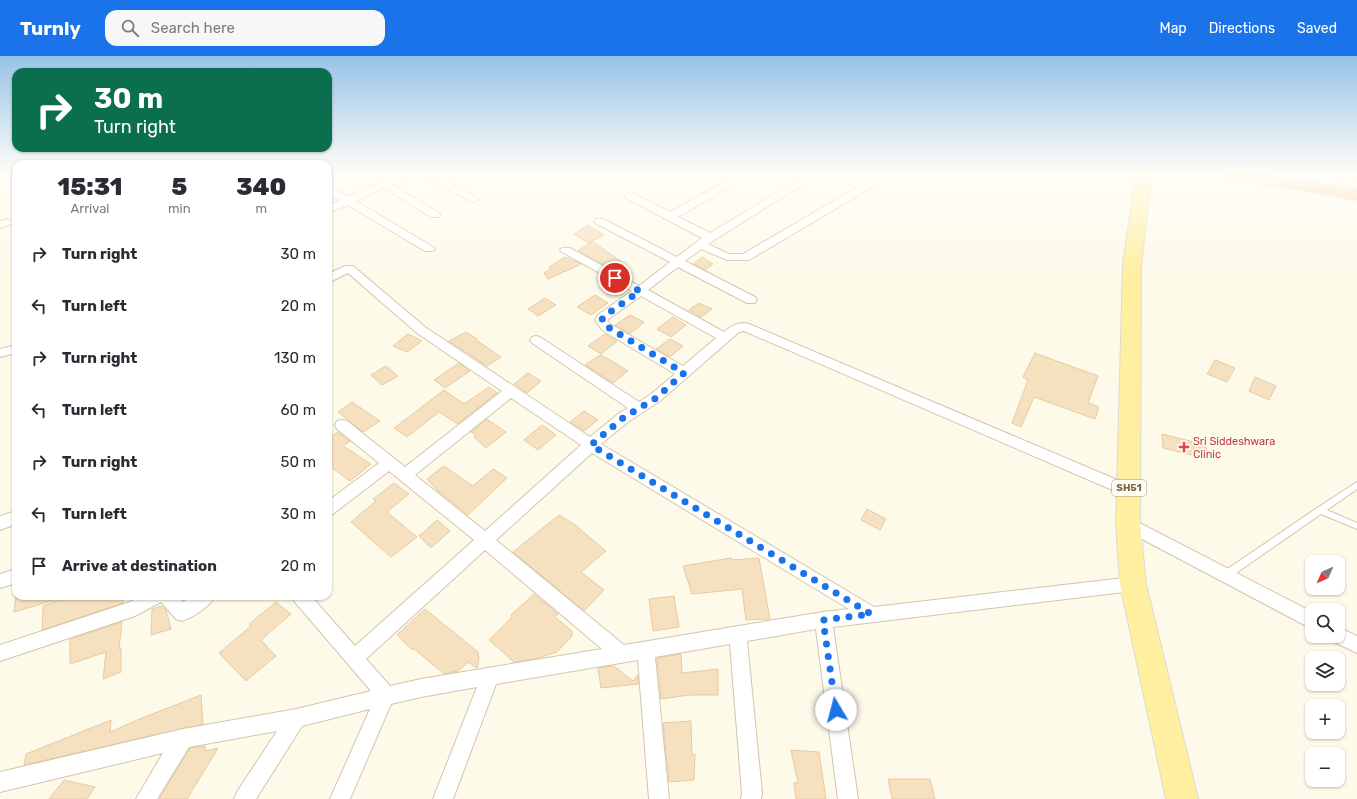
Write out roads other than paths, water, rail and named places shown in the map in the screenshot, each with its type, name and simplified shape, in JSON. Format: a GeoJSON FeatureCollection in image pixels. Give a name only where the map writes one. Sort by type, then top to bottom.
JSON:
{"type":"FeatureCollection","features":[{"type":"Feature","properties":{"kind":"main road","name":"SH51"},"geometry":{"type":"LineString","coordinates":[[1140,208],[1132,266],[1128,524],[1133,584],[1182,799]]}},
{"type":"Feature","properties":{"kind":"street"},"geometry":{"type":"LineString","coordinates":[[359,208],[429,249]]}},
{"type":"Feature","properties":{"kind":"street"},"geometry":{"type":"LineString","coordinates":[[423,208],[435,215]]}},
{"type":"Feature","properties":{"kind":"street"},"geometry":{"type":"LineString","coordinates":[[652,208],[705,240],[727,257],[745,258],[830,208]]}},
{"type":"Feature","properties":{"kind":"street"},"geometry":{"type":"LineString","coordinates":[[669,217],[686,208]]}},
{"type":"Feature","properties":{"kind":"street"},"geometry":{"type":"LineString","coordinates":[[684,373],[603,324],[603,317],[640,291],[705,240],[759,208]]}},
{"type":"Feature","properties":{"kind":"street"},"geometry":{"type":"LineString","coordinates":[[599,221],[751,300]]}},
{"type":"Feature","properties":{"kind":"street"},"geometry":{"type":"LineString","coordinates":[[566,250],[725,338]]}},
{"type":"Feature","properties":{"kind":"street"},"geometry":{"type":"LineString","coordinates":[[332,277],[349,268],[421,330],[591,445],[871,614]]}},
{"type":"Feature","properties":{"kind":"street"},"geometry":{"type":"LineString","coordinates":[[354,658],[591,445],[623,418],[656,398],[735,329],[740,327],[748,328],[1129,491]]}},
{"type":"Feature","properties":{"kind":"street"},"geometry":{"type":"LineString","coordinates":[[536,340],[638,408]]}},
{"type":"Feature","properties":{"kind":"street"},"geometry":{"type":"LineString","coordinates":[[0,353],[12,350]]}},
{"type":"Feature","properties":{"kind":"street"},"geometry":{"type":"LineString","coordinates":[[405,476],[511,391]]}},
{"type":"Feature","properties":{"kind":"street"},"geometry":{"type":"LineString","coordinates":[[342,425],[485,540],[621,654]]}},
{"type":"Feature","properties":{"kind":"street"},"geometry":{"type":"LineString","coordinates":[[332,507],[389,463]]}},
{"type":"Feature","properties":{"kind":"street"},"geometry":{"type":"LineString","coordinates":[[0,523],[12,518]]}},
{"type":"Feature","properties":{"kind":"street"},"geometry":{"type":"LineString","coordinates":[[1128,524],[1305,617]]}},
{"type":"Feature","properties":{"kind":"street"},"geometry":{"type":"LineString","coordinates":[[0,581],[12,577]]}},
{"type":"Feature","properties":{"kind":"street"},"geometry":{"type":"LineString","coordinates":[[0,782],[183,739],[296,718],[386,696],[490,676],[823,620],[1133,584]]}},
{"type":"Feature","properties":{"kind":"street"},"geometry":{"type":"LineString","coordinates":[[0,653],[135,608],[149,600]]}},
{"type":"Feature","properties":{"kind":"street"},"geometry":{"type":"LineString","coordinates":[[171,600],[182,613],[201,600]]}},
{"type":"Feature","properties":{"kind":"street"},"geometry":{"type":"LineString","coordinates":[[303,600],[386,696]]}},
{"type":"Feature","properties":{"kind":"street"},"geometry":{"type":"LineString","coordinates":[[823,620],[848,799]]}},
{"type":"Feature","properties":{"kind":"street"},"geometry":{"type":"LineString","coordinates":[[738,634],[752,799]]}},
{"type":"Feature","properties":{"kind":"street"},"geometry":{"type":"LineString","coordinates":[[1345,639],[1357,645]]}},
{"type":"Feature","properties":{"kind":"street"},"geometry":{"type":"LineString","coordinates":[[646,650],[659,799]]}},
{"type":"Feature","properties":{"kind":"street"},"geometry":{"type":"LineString","coordinates":[[443,799],[490,676]]}},
{"type":"Feature","properties":{"kind":"street"},"geometry":{"type":"LineString","coordinates":[[340,799],[386,696]]}},
{"type":"Feature","properties":{"kind":"street"},"geometry":{"type":"LineString","coordinates":[[244,799],[296,718]]}},
{"type":"Feature","properties":{"kind":"street"},"geometry":{"type":"LineString","coordinates":[[146,799],[183,739]]}},
{"type":"Feature","properties":{"kind":"lane"},"geometry":{"type":"LineString","coordinates":[[1226,575],[1357,485]]}},
{"type":"Feature","properties":{"kind":"lane"},"geometry":{"type":"LineString","coordinates":[[1320,510],[1357,526]]}},
{"type":"Feature","properties":{"kind":"place","name":"Sri Siddeshwara Clinic"},"geometry":{"type":"Point","coordinates":[1184,447]}}]}
